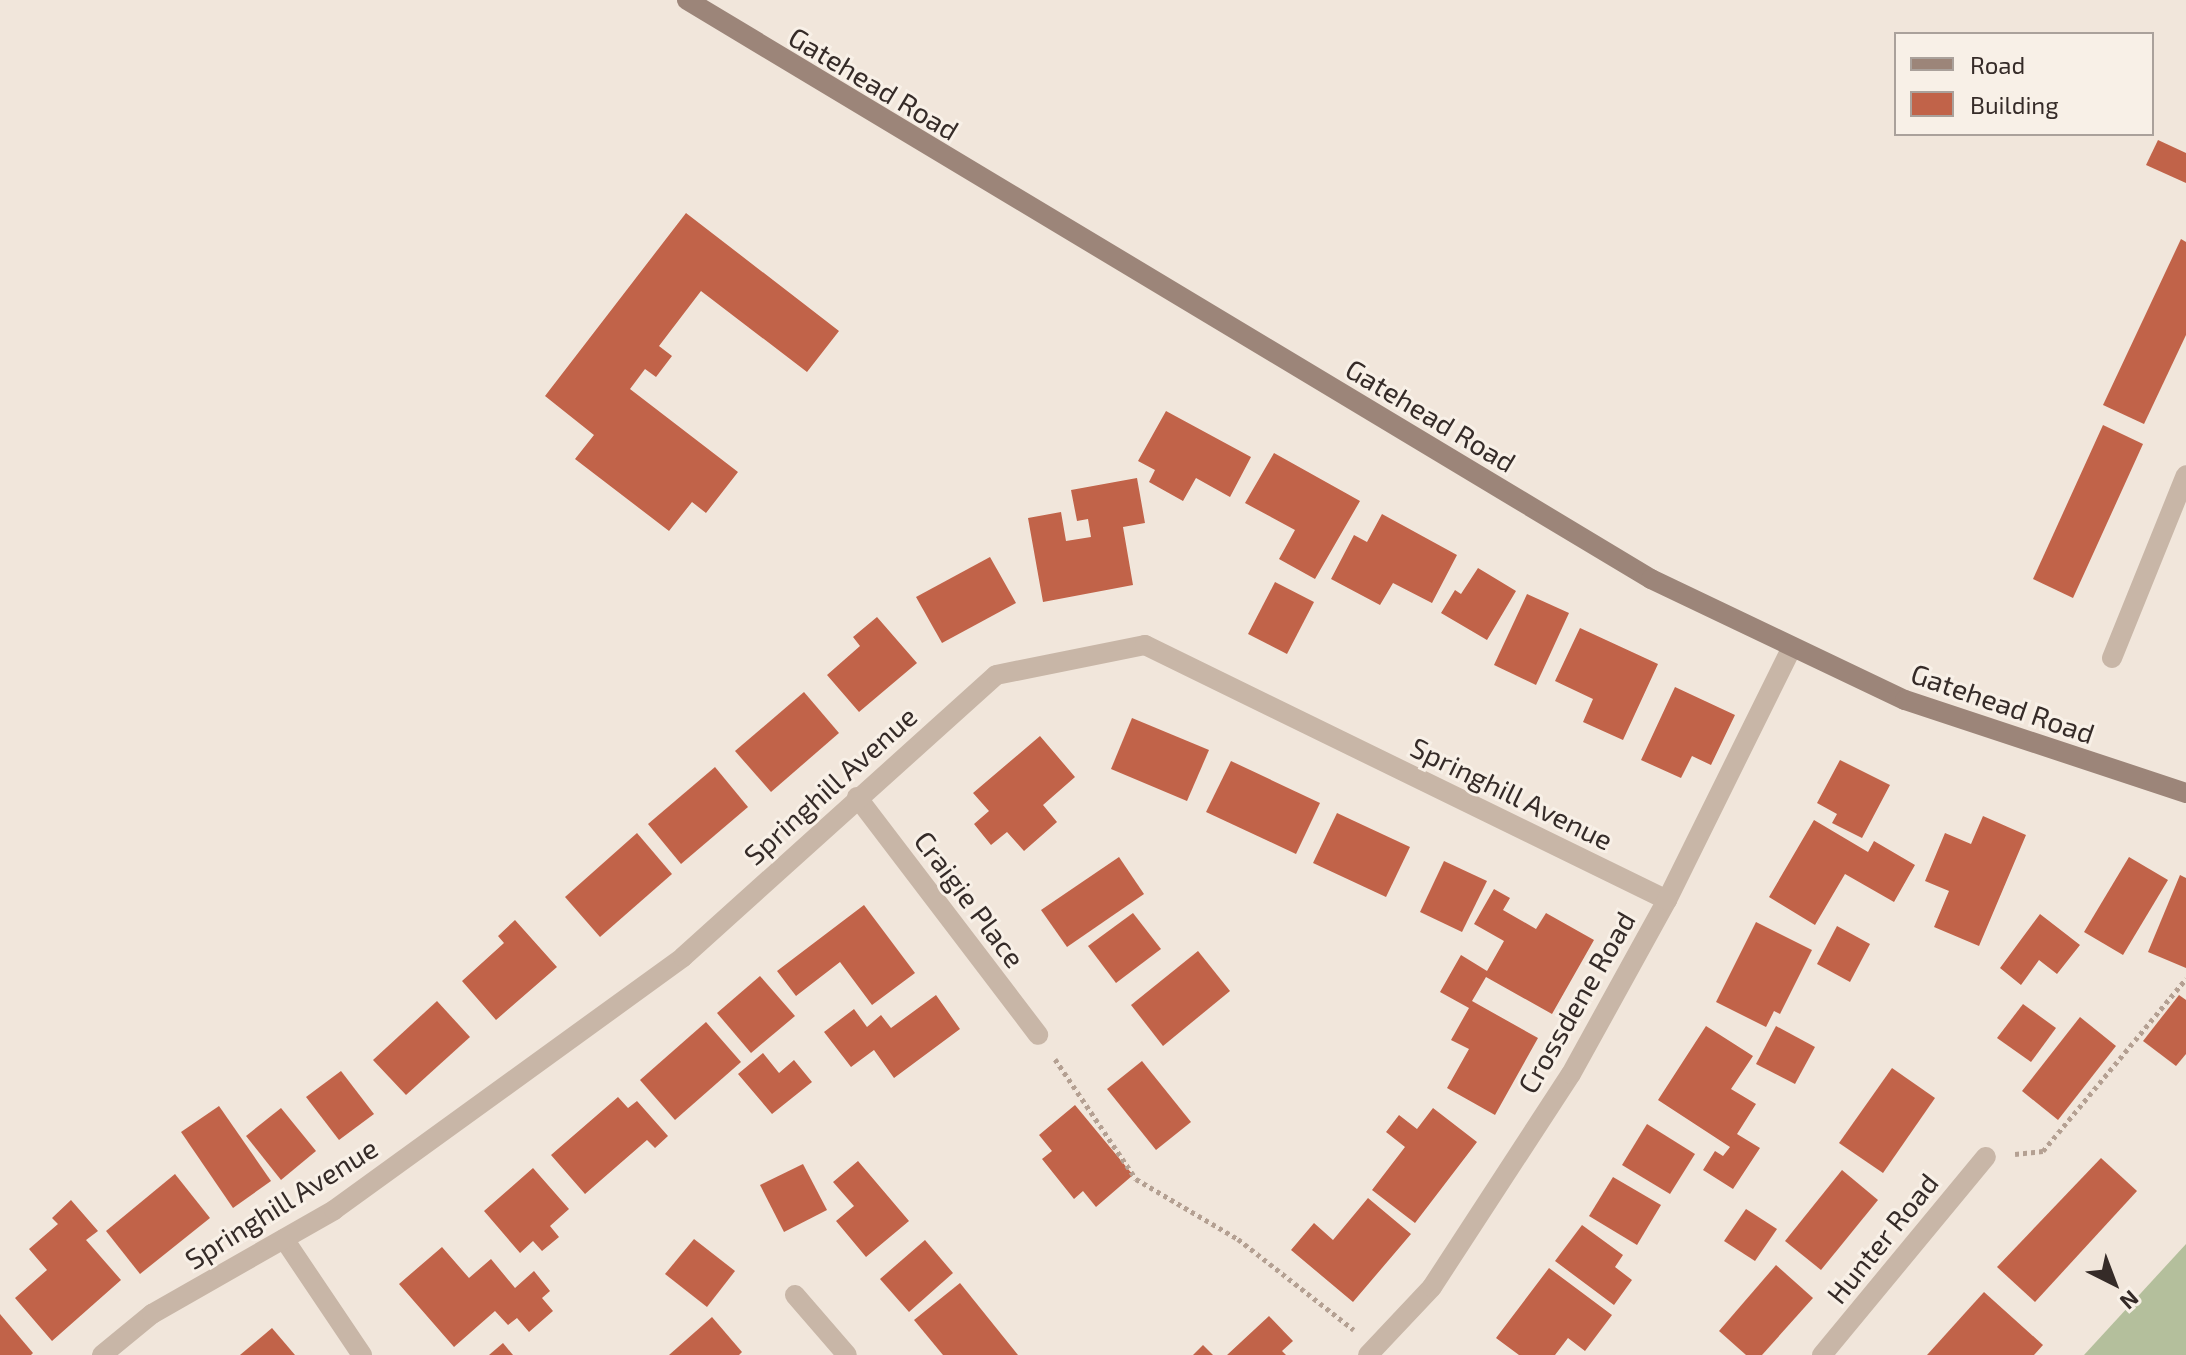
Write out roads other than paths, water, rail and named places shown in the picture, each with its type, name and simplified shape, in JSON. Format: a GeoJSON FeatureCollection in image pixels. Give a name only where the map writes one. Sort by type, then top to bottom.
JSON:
{"type":"FeatureCollection","features":[{"type":"Feature","properties":{"kind":"main road","name":"Gatehead Road"},"geometry":{"type":"LineString","coordinates":[[687,0],[1651,579],[1791,649],[1905,700],[2186,793]]}},
{"type":"Feature","properties":{"kind":"street"},"geometry":{"type":"LineString","coordinates":[[2112,658],[2186,475]]}},
{"type":"Feature","properties":{"kind":"street","name":"Springhill Avenue"},"geometry":{"type":"LineString","coordinates":[[102,1355],[152,1314],[334,1210],[683,957],[857,797],[996,675],[1145,645],[1667,900]]}},
{"type":"Feature","properties":{"kind":"street","name":"Crossdene Road"},"geometry":{"type":"LineString","coordinates":[[1372,1351],[1432,1287],[1545,1114],[1667,900],[1791,649]]}},
{"type":"Feature","properties":{"kind":"street","name":"Craigie Place"},"geometry":{"type":"LineString","coordinates":[[857,797],[1038,1035]]}},
{"type":"Feature","properties":{"kind":"street","name":"Hunter Road"},"geometry":{"type":"LineString","coordinates":[[1822,1355],[1986,1157]]}},
{"type":"Feature","properties":{"kind":"street"},"geometry":{"type":"LineString","coordinates":[[284,1239],[362,1355]]}},
{"type":"Feature","properties":{"kind":"street"},"geometry":{"type":"LineString","coordinates":[[795,1295],[847,1355]]}}]}
